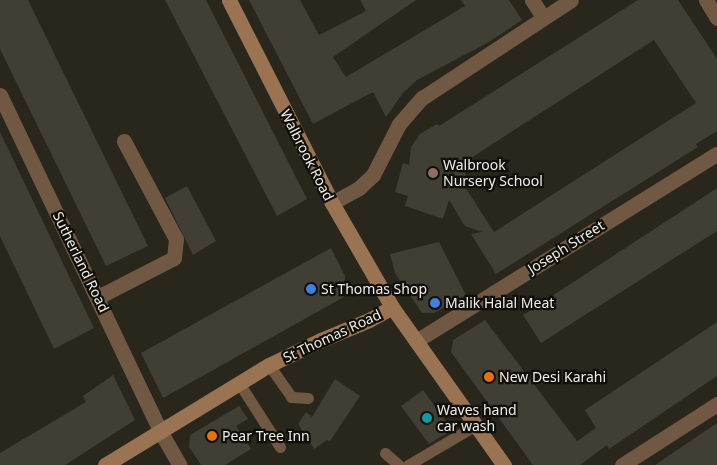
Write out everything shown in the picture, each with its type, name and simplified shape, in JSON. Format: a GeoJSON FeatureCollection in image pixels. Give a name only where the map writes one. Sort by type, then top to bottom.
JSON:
{"type":"FeatureCollection","features":[{"type":"Feature","properties":{"kind":"street","name":"Walbrook Road"},"geometry":{"type":"LineString","coordinates":[[229,0],[332,203],[392,307]]}},
{"type":"Feature","properties":{"kind":"street"},"geometry":{"type":"LineString","coordinates":[[532,0],[543,17]]}},
{"type":"Feature","properties":{"kind":"street"},"geometry":{"type":"LineString","coordinates":[[332,203],[359,188],[374,175],[400,124],[422,98],[570,0]]}},
{"type":"Feature","properties":{"kind":"street"},"geometry":{"type":"LineString","coordinates":[[706,0],[717,18]]}},
{"type":"Feature","properties":{"kind":"street","name":"Sutherland Road"},"geometry":{"type":"LineString","coordinates":[[0,95],[98,297],[160,431],[180,465]]}},
{"type":"Feature","properties":{"kind":"street"},"geometry":{"type":"LineString","coordinates":[[98,297],[174,258],[176,239],[124,141]]}},
{"type":"Feature","properties":{"kind":"street","name":"Joseph Street"},"geometry":{"type":"LineString","coordinates":[[416,341],[717,154]]}},
{"type":"Feature","properties":{"kind":"street","name":"St Thomas Road"},"geometry":{"type":"LineString","coordinates":[[106,465],[269,365],[369,320],[392,307],[504,465]]}},
{"type":"Feature","properties":{"kind":"street"},"geometry":{"type":"LineString","coordinates":[[622,465],[717,404]]}},
{"type":"Feature","properties":{"kind":"lane"},"geometry":{"type":"LineString","coordinates":[[269,365],[291,397],[308,398]]}},
{"type":"Feature","properties":{"kind":"lane"},"geometry":{"type":"LineString","coordinates":[[239,382],[280,447]]}},
{"type":"Feature","properties":{"kind":"lane"},"geometry":{"type":"LineString","coordinates":[[408,465],[476,425]]}},
{"type":"Feature","properties":{"kind":"lane"},"geometry":{"type":"LineString","coordinates":[[386,453],[399,465]]}},
{"type":"Feature","properties":{"kind":"building"},"geometry":{"type":"Polygon","coordinates":[[[0,0],[28,0],[148,246],[106,266],[0,49],[0,0]]]}},
{"type":"Feature","properties":{"kind":"building"},"geometry":{"type":"Polygon","coordinates":[[[165,0],[206,0],[307,199],[277,216],[165,0]]]}},
{"type":"Feature","properties":{"kind":"building"},"geometry":{"type":"Polygon","coordinates":[[[249,0],[300,0],[319,35],[366,11],[360,0],[416,0],[333,57],[346,77],[465,6],[461,0],[509,0],[522,20],[489,42],[417,80],[403,93],[386,117],[373,92],[313,124],[249,0]]]}},
{"type":"Feature","properties":{"kind":"building"},"geometry":{"type":"Polygon","coordinates":[[[638,0],[678,0],[717,59],[717,131],[696,144],[698,147],[496,274],[471,234],[482,232],[465,226],[449,200],[443,219],[405,206],[408,196],[395,192],[403,163],[409,165],[411,147],[420,134],[437,124],[439,126],[638,0]],[[654,40],[460,165],[471,183],[465,187],[494,232],[696,103],[654,40]]]}},
{"type":"Feature","properties":{"kind":"building"},"geometry":{"type":"Polygon","coordinates":[[[0,132],[94,328],[54,349],[0,236],[0,132]]]}},
{"type":"Feature","properties":{"kind":"building"},"geometry":{"type":"Polygon","coordinates":[[[187,186],[216,241],[193,255],[165,198],[187,186]]]}},
{"type":"Feature","properties":{"kind":"building"},"geometry":{"type":"Polygon","coordinates":[[[717,188],[717,231],[541,343],[523,315],[717,188]]]}},
{"type":"Feature","properties":{"kind":"building"},"geometry":{"type":"Polygon","coordinates":[[[439,242],[466,295],[434,313],[422,313],[395,273],[390,254],[439,242]]]}},
{"type":"Feature","properties":{"kind":"building"},"geometry":{"type":"Polygon","coordinates":[[[331,248],[345,276],[344,297],[163,398],[141,353],[331,248]]]}},
{"type":"Feature","properties":{"kind":"building"},"geometry":{"type":"Polygon","coordinates":[[[485,320],[577,441],[596,428],[585,410],[717,322],[717,376],[609,449],[607,445],[580,465],[533,465],[451,352],[453,340],[485,320]]]}},
{"type":"Feature","properties":{"kind":"building"},"geometry":{"type":"Polygon","coordinates":[[[113,375],[135,420],[65,465],[0,465],[0,453],[86,402],[83,396],[113,375]]]}},
{"type":"Feature","properties":{"kind":"building"},"geometry":{"type":"Polygon","coordinates":[[[335,379],[360,396],[330,441],[327,440],[314,449],[298,424],[306,412],[312,417],[335,379]]]}},
{"type":"Feature","properties":{"kind":"building","name":"Waves hand car wash"},"geometry":{"type":"Polygon","coordinates":[[[423,390],[452,430],[429,444],[401,406],[423,390]]]}},
{"type":"Feature","properties":{"kind":"building"},"geometry":{"type":"Polygon","coordinates":[[[239,406],[248,419],[236,426],[251,449],[225,465],[201,465],[189,447],[190,435],[239,406]]]}},
{"type":"Feature","properties":{"kind":"building"},"geometry":{"type":"Polygon","coordinates":[[[717,423],[717,465],[655,465],[717,423]]]}},
{"type":"Feature","properties":{"kind":"place","name":"Walbrook Nursery School"},"geometry":{"type":"Point","coordinates":[433,173]}},
{"type":"Feature","properties":{"kind":"place","name":"St Thomas Shop"},"geometry":{"type":"Point","coordinates":[311,289]}},
{"type":"Feature","properties":{"kind":"place","name":"Malik Halal Meat"},"geometry":{"type":"Point","coordinates":[435,303]}},
{"type":"Feature","properties":{"kind":"place","name":"New Desi Karahi"},"geometry":{"type":"Point","coordinates":[489,377]}},
{"type":"Feature","properties":{"kind":"place","name":"Waves hand car wash"},"geometry":{"type":"Point","coordinates":[427,418]}},
{"type":"Feature","properties":{"kind":"place","name":"Pear Tree Inn"},"geometry":{"type":"Point","coordinates":[212,436]}}]}
